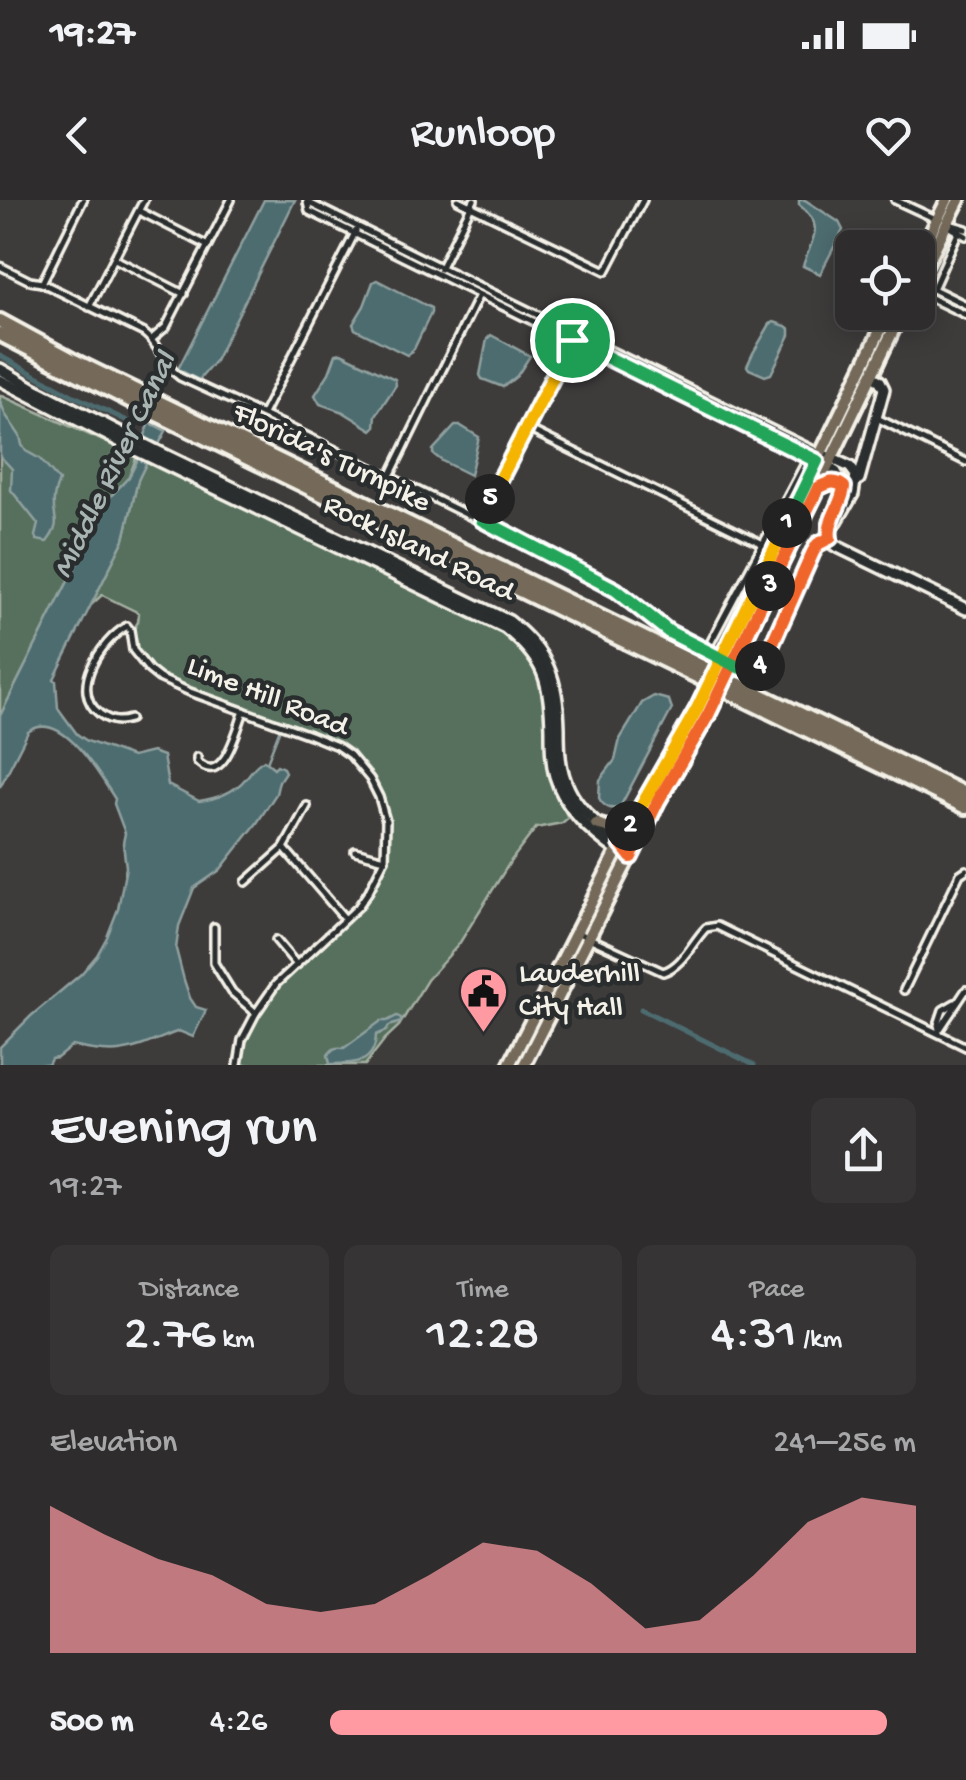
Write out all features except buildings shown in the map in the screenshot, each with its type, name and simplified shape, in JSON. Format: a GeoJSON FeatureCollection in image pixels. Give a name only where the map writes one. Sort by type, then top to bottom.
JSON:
{"type":"FeatureCollection","features":[{"type":"Feature","properties":{"kind":"highway","name":"Florida's Turnpike"},"geometry":{"type":"LineString","coordinates":[[0,321],[155,407]]}},
{"type":"Feature","properties":{"kind":"highway","name":"Florida's Turnpike"},"geometry":{"type":"LineString","coordinates":[[0,334],[966,795]]}},
{"type":"Feature","properties":{"kind":"highway","name":"Florida's Turnpike"},"geometry":{"type":"LineString","coordinates":[[175,416],[966,806]]}},
{"type":"Feature","properties":{"kind":"main road"},"geometry":{"type":"LineString","coordinates":[[935,248],[948,200]]}},
{"type":"Feature","properties":{"kind":"main road"},"geometry":{"type":"LineString","coordinates":[[935,232],[958,200]]}},
{"type":"Feature","properties":{"kind":"main road"},"geometry":{"type":"LineString","coordinates":[[732,651],[815,457],[880,330]]}},
{"type":"Feature","properties":{"kind":"main road"},"geometry":{"type":"LineString","coordinates":[[524,1065],[818,488],[894,330]]}},
{"type":"Feature","properties":{"kind":"main road","name":"Rock Island Road"},"geometry":{"type":"LineString","coordinates":[[0,369],[153,454],[504,628],[522,641],[533,654],[544,679],[552,760],[561,792],[577,816],[631,857]]}},
{"type":"Feature","properties":{"kind":"main road"},"geometry":{"type":"LineString","coordinates":[[872,376],[884,384],[877,418],[866,456],[829,526],[830,538],[834,545],[966,609]]}},
{"type":"Feature","properties":{"kind":"main road","name":"Rock Island Road"},"geometry":{"type":"LineString","coordinates":[[0,380],[142,448]]}},
{"type":"Feature","properties":{"kind":"main road","name":"Rock Island Road"},"geometry":{"type":"LineString","coordinates":[[153,454],[509,621],[527,635],[548,663],[556,688],[563,774],[577,804],[619,848]]}},
{"type":"Feature","properties":{"kind":"main road"},"geometry":{"type":"LineString","coordinates":[[815,457],[830,463],[850,487]]}},
{"type":"Feature","properties":{"kind":"main road"},"geometry":{"type":"LineString","coordinates":[[776,520],[808,480]]}},
{"type":"Feature","properties":{"kind":"main road"},"geometry":{"type":"LineString","coordinates":[[818,488],[832,482],[850,487]]}},
{"type":"Feature","properties":{"kind":"main road"},"geometry":{"type":"LineString","coordinates":[[841,548],[834,526],[846,510],[850,487]]}},
{"type":"Feature","properties":{"kind":"main road"},"geometry":{"type":"LineString","coordinates":[[509,1065],[634,818],[702,712]]}},
{"type":"Feature","properties":{"kind":"main road"},"geometry":{"type":"LineString","coordinates":[[596,824],[614,828],[634,818]]}},
{"type":"Feature","properties":{"kind":"street"},"geometry":{"type":"LineString","coordinates":[[42,284],[83,200]]}},
{"type":"Feature","properties":{"kind":"street"},"geometry":{"type":"LineString","coordinates":[[90,307],[144,200]]}},
{"type":"Feature","properties":{"kind":"street"},"geometry":{"type":"LineString","coordinates":[[152,339],[166,328],[230,200]]}},
{"type":"Feature","properties":{"kind":"street"},"geometry":{"type":"LineString","coordinates":[[458,200],[473,203],[606,271],[642,200]]}},
{"type":"Feature","properties":{"kind":"street"},"geometry":{"type":"LineString","coordinates":[[895,200],[964,232],[935,271]]}},
{"type":"Feature","properties":{"kind":"street"},"geometry":{"type":"LineString","coordinates":[[307,201],[356,231],[815,457]]}},
{"type":"Feature","properties":{"kind":"street"},"geometry":{"type":"LineString","coordinates":[[439,271],[473,203]]}},
{"type":"Feature","properties":{"kind":"street"},"geometry":{"type":"LineString","coordinates":[[138,211],[208,246]]}},
{"type":"Feature","properties":{"kind":"street"},"geometry":{"type":"LineString","coordinates":[[263,414],[356,231]]}},
{"type":"Feature","properties":{"kind":"street"},"geometry":{"type":"LineString","coordinates":[[114,258],[184,294]]}},
{"type":"Feature","properties":{"kind":"street"},"geometry":{"type":"LineString","coordinates":[[0,266],[144,333],[170,369],[194,384],[482,520],[616,590],[669,632],[745,670],[760,666],[765,660],[813,552],[830,538]]}},
{"type":"Feature","properties":{"kind":"street"},"geometry":{"type":"LineString","coordinates":[[935,290],[966,304]]}},
{"type":"Feature","properties":{"kind":"street"},"geometry":{"type":"LineString","coordinates":[[390,476],[480,291]]}},
{"type":"Feature","properties":{"kind":"street"},"geometry":{"type":"LineString","coordinates":[[935,300],[966,315]]}},
{"type":"Feature","properties":{"kind":"street"},"geometry":{"type":"LineString","coordinates":[[482,520],[574,337]]}},
{"type":"Feature","properties":{"kind":"street"},"geometry":{"type":"LineString","coordinates":[[728,412],[815,457]]}},
{"type":"Feature","properties":{"kind":"street"},"geometry":{"type":"LineString","coordinates":[[877,418],[966,462]]}},
{"type":"Feature","properties":{"kind":"street"},"geometry":{"type":"LineString","coordinates":[[526,428],[762,544]]}},
{"type":"Feature","properties":{"kind":"street"},"geometry":{"type":"LineString","coordinates":[[706,651],[762,544],[815,457]]}},
{"type":"Feature","properties":{"kind":"street","name":"Lime Hill Road"},"geometry":{"type":"LineString","coordinates":[[130,719],[108,720],[94,710],[86,692],[86,682],[105,644],[126,626],[133,650],[158,678],[310,735],[350,755],[379,797],[386,821],[385,859]]}},
{"type":"Feature","properties":{"kind":"street"},"geometry":{"type":"LineString","coordinates":[[197,757],[196,762],[202,767],[215,768],[233,742],[244,711]]}},
{"type":"Feature","properties":{"kind":"street"},"geometry":{"type":"LineString","coordinates":[[246,882],[284,848],[307,806]]}},
{"type":"Feature","properties":{"kind":"street"},"geometry":{"type":"LineString","coordinates":[[284,848],[345,919]]}},
{"type":"Feature","properties":{"kind":"street"},"geometry":{"type":"LineString","coordinates":[[238,1065],[242,1040],[276,984],[358,907],[369,891],[385,859],[355,851]]}},
{"type":"Feature","properties":{"kind":"street"},"geometry":{"type":"LineString","coordinates":[[904,990],[965,870]]}},
{"type":"Feature","properties":{"kind":"street"},"geometry":{"type":"LineString","coordinates":[[576,932],[654,969],[669,972],[702,931],[717,926],[966,1047]]}},
{"type":"Feature","properties":{"kind":"street"},"geometry":{"type":"LineString","coordinates":[[214,928],[214,963],[232,992],[256,1013]]}},
{"type":"Feature","properties":{"kind":"street"},"geometry":{"type":"LineString","coordinates":[[276,940],[297,965]]}},
{"type":"Feature","properties":{"kind":"street"},"geometry":{"type":"LineString","coordinates":[[938,1031],[944,1010],[958,1002],[966,990]]}},
{"type":"Feature","properties":{"kind":"green space"},"geometry":{"type":"Polygon","coordinates":[[[0,395],[137,456],[129,477],[111,496],[0,716],[0,395]]]}},
{"type":"Feature","properties":{"kind":"green space"},"geometry":{"type":"Polygon","coordinates":[[[148,458],[503,629],[531,653],[543,680],[548,775],[568,818],[536,828],[459,944],[427,980],[399,1026],[365,1065],[238,1065],[244,1036],[273,987],[339,924],[373,882],[383,858],[385,831],[371,784],[344,751],[159,678],[133,650],[133,630],[139,613],[102,595],[91,605],[124,539],[138,480],[148,458]]]}},
{"type":"Feature","properties":{"kind":"water"},"geometry":{"type":"Polygon","coordinates":[[[264,200],[295,200],[215,361],[199,380],[178,369],[264,200]]]}},
{"type":"Feature","properties":{"kind":"water"},"geometry":{"type":"Polygon","coordinates":[[[799,200],[805,200],[839,222],[843,230],[835,230],[835,245],[820,274],[803,266],[815,227],[799,200]]]}},
{"type":"Feature","properties":{"kind":"water"},"geometry":{"type":"Polygon","coordinates":[[[377,280],[431,308],[414,349],[407,355],[355,329],[353,324],[377,280]]]}},
{"type":"Feature","properties":{"kind":"water"},"geometry":{"type":"Polygon","coordinates":[[[774,322],[790,329],[790,335],[771,374],[765,376],[747,366],[774,322]]]}},
{"type":"Feature","properties":{"kind":"water"},"geometry":{"type":"Polygon","coordinates":[[[491,335],[530,356],[517,376],[503,387],[480,375],[491,335]]]}},
{"type":"Feature","properties":{"kind":"water"},"geometry":{"type":"Polygon","coordinates":[[[336,354],[395,379],[396,385],[376,415],[372,430],[343,412],[320,404],[315,395],[336,354]]]}},
{"type":"Feature","properties":{"kind":"water"},"geometry":{"type":"Polygon","coordinates":[[[0,400],[26,451],[40,459],[59,481],[54,497],[56,525],[47,542],[37,540],[38,524],[11,490],[12,469],[0,456],[0,400]]]}},
{"type":"Feature","properties":{"kind":"water"},"geometry":{"type":"Polygon","coordinates":[[[150,423],[166,431],[138,480],[124,539],[54,679],[58,708],[87,741],[132,757],[152,752],[163,756],[168,785],[199,801],[231,791],[264,760],[285,772],[257,823],[220,870],[194,888],[179,926],[176,949],[184,980],[196,1007],[206,1010],[193,1037],[179,1031],[116,1051],[72,1046],[48,1065],[0,1065],[0,1047],[97,955],[118,909],[126,867],[125,833],[115,799],[90,761],[66,736],[41,727],[28,732],[0,787],[0,716],[111,496],[129,477],[147,441],[150,423]]]}},
{"type":"Feature","properties":{"kind":"water"},"geometry":{"type":"Polygon","coordinates":[[[455,426],[479,437],[470,475],[433,454],[455,426]]]}},
{"type":"Feature","properties":{"kind":"water"},"geometry":{"type":"Polygon","coordinates":[[[654,696],[669,700],[672,709],[620,807],[608,807],[599,798],[600,780],[615,760],[620,739],[642,703],[654,696]]]}},
{"type":"Feature","properties":{"kind":"water"},"geometry":{"type":"Polygon","coordinates":[[[397,1016],[401,1022],[376,1035],[367,1057],[354,1063],[330,1064],[328,1055],[333,1049],[344,1048],[381,1021],[397,1016]]]}},
{"type":"Feature","properties":{"kind":"waterway","name":"Middle River Canal"},"geometry":{"type":"LineString","coordinates":[[0,356],[136,425]]}},
{"type":"Feature","properties":{"kind":"waterway"},"geometry":{"type":"LineString","coordinates":[[267,762],[281,726]]}},
{"type":"Feature","properties":{"kind":"waterway"},"geometry":{"type":"LineString","coordinates":[[641,1009],[754,1065]]}},
{"type":"Feature","properties":{"kind":"place","name":"Lauderhill City Hall"},"geometry":{"type":"Point","coordinates":[484,1034]}},
{"type":"Feature","properties":{"kind":"route"},"geometry":{"type":"LineString","coordinates":[[572,340],[482,520],[616,590],[669,632],[706,651],[740,668],[745,670],[760,666],[813,552],[830,538],[829,526],[841,504],[844,487],[832,482],[818,488],[738,653],[708,715],[631,857],[621,844],[697,709],[726,648],[762,577],[817,461],[572,340]]}}]}
